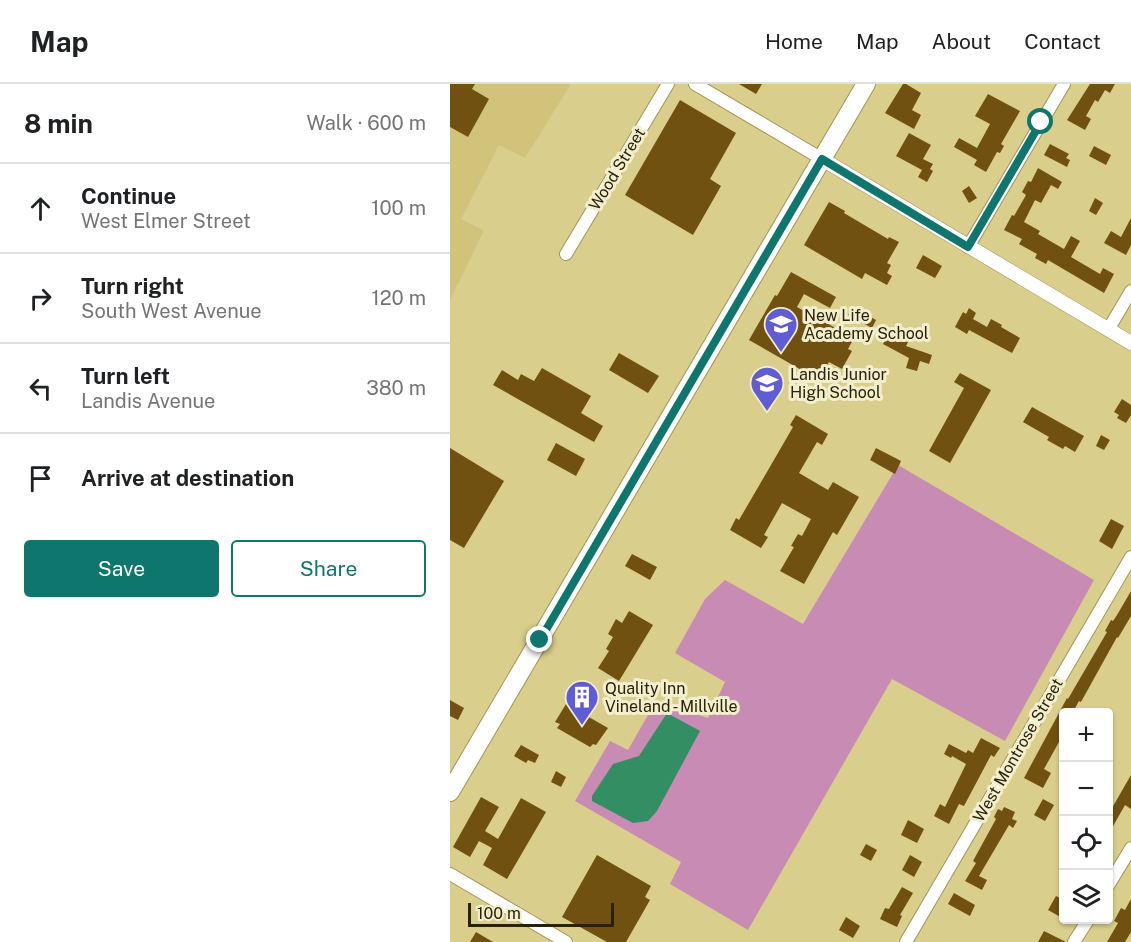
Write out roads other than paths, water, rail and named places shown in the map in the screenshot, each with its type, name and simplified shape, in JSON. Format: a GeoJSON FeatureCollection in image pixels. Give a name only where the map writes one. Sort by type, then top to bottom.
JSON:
{"type":"FeatureCollection","features":[{"type":"Feature","properties":{"kind":"main road"},"geometry":{"type":"LineString","coordinates":[[450,792],[867,84]]}},
{"type":"Feature","properties":{"kind":"street","name":"Wood Street"},"geometry":{"type":"LineString","coordinates":[[566,254],[668,84]]}},
{"type":"Feature","properties":{"kind":"street"},"geometry":{"type":"LineString","coordinates":[[694,84],[1131,343]]}},
{"type":"Feature","properties":{"kind":"street"},"geometry":{"type":"LineString","coordinates":[[968,247],[1064,84]]}},
{"type":"Feature","properties":{"kind":"street"},"geometry":{"type":"LineString","coordinates":[[1108,330],[1131,291]]}},
{"type":"Feature","properties":{"kind":"street","name":"West Montrose Street"},"geometry":{"type":"LineString","coordinates":[[906,942],[1131,558]]}},
{"type":"Feature","properties":{"kind":"street"},"geometry":{"type":"LineString","coordinates":[[1113,878],[1131,848]]}},
{"type":"Feature","properties":{"kind":"street"},"geometry":{"type":"LineString","coordinates":[[450,874],[566,942]]}},
{"type":"Feature","properties":{"kind":"street"},"geometry":{"type":"LineString","coordinates":[[1074,942],[1085,924]]}},
{"type":"Feature","properties":{"kind":"place","name":"New Life Academy School"},"geometry":{"type":"Point","coordinates":[781,353]}},
{"type":"Feature","properties":{"kind":"place","name":"Landis Junior High School"},"geometry":{"type":"Point","coordinates":[767,412]}},
{"type":"Feature","properties":{"kind":"place","name":"Quality Inn Vineland - Millville"},"geometry":{"type":"Point","coordinates":[582,726]}}]}
